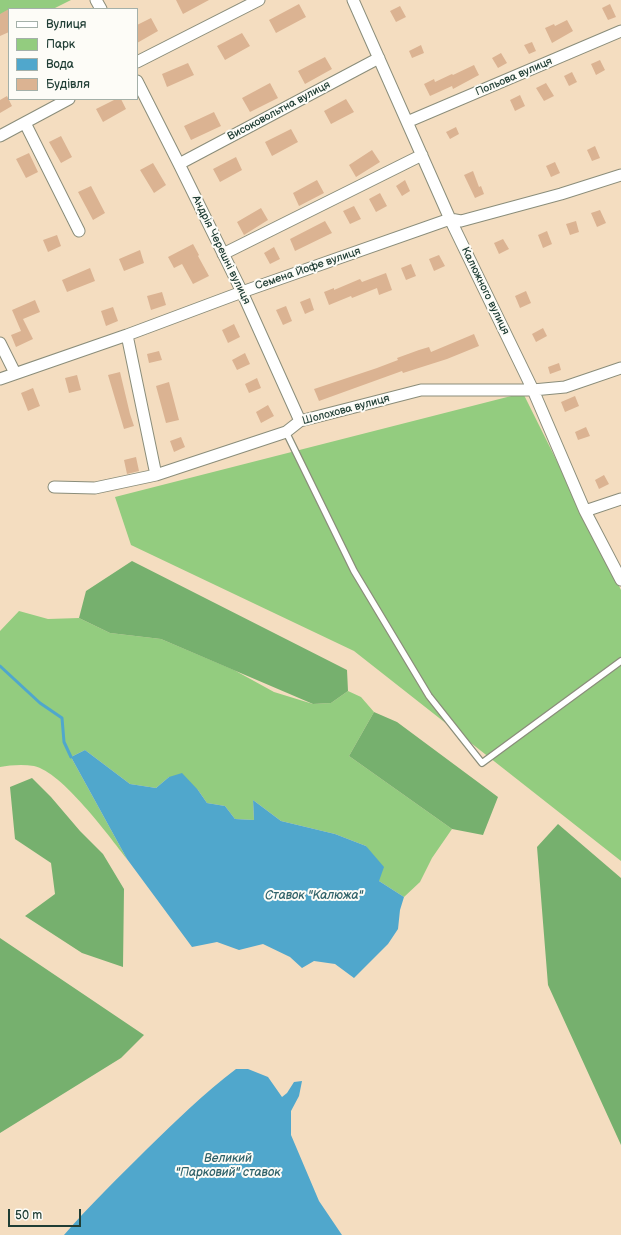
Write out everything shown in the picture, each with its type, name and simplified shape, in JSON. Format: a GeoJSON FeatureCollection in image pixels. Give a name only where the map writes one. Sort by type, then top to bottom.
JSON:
{"type":"FeatureCollection","features":[{"type":"Feature","properties":{"kind":"street"},"geometry":{"type":"LineString","coordinates":[[138,61],[259,0]]}},
{"type":"Feature","properties":{"kind":"street","name":"Калюжного вулиця"},"geometry":{"type":"LineString","coordinates":[[353,0],[450,219],[533,390],[585,511],[621,580]]}},
{"type":"Feature","properties":{"kind":"street","name":"Польова вулиця"},"geometry":{"type":"LineString","coordinates":[[407,122],[621,31]]}},
{"type":"Feature","properties":{"kind":"street","name":"Високовольтна вулиця"},"geometry":{"type":"LineString","coordinates":[[180,164],[379,58]]}},
{"type":"Feature","properties":{"kind":"street","name":"Андрія Черешні вулиця"},"geometry":{"type":"LineString","coordinates":[[138,83],[180,164],[242,292],[300,421]]}},
{"type":"Feature","properties":{"kind":"street"},"geometry":{"type":"LineString","coordinates":[[0,136],[67,100]]}},
{"type":"Feature","properties":{"kind":"street"},"geometry":{"type":"LineString","coordinates":[[25,123],[79,230]]}},
{"type":"Feature","properties":{"kind":"street"},"geometry":{"type":"LineString","coordinates":[[223,254],[422,155]]}},
{"type":"Feature","properties":{"kind":"street","name":"Семена Йофе вулиця"},"geometry":{"type":"LineString","coordinates":[[0,379],[450,219],[461,221],[561,194],[621,175]]}},
{"type":"Feature","properties":{"kind":"street"},"geometry":{"type":"LineString","coordinates":[[126,335],[156,475]]}},
{"type":"Feature","properties":{"kind":"street"},"geometry":{"type":"LineString","coordinates":[[0,343],[15,373]]}},
{"type":"Feature","properties":{"kind":"street","name":"Шолохова вулиця"},"geometry":{"type":"LineString","coordinates":[[54,487],[95,488],[156,475],[286,432],[300,421],[421,390],[533,390],[565,387],[621,368]]}},
{"type":"Feature","properties":{"kind":"street"},"geometry":{"type":"LineString","coordinates":[[585,511],[621,499]]}},
{"type":"Feature","properties":{"kind":"lane"},"geometry":{"type":"LineString","coordinates":[[286,432],[358,578],[429,696],[482,763],[621,660]]}},
{"type":"Feature","properties":{"kind":"green space"},"geometry":{"type":"Polygon","coordinates":[[[0,0],[71,0],[55,8],[8,8],[0,35],[0,0]]]}},
{"type":"Feature","properties":{"kind":"green space"},"geometry":{"type":"Polygon","coordinates":[[[523,393],[621,590],[621,861],[354,651],[131,545],[115,497],[523,393]]]}},
{"type":"Feature","properties":{"kind":"green space"},"geometry":{"type":"Polygon","coordinates":[[[132,561],[347,670],[348,691],[331,703],[313,704],[161,639],[110,633],[79,618],[86,591],[132,561]]]}},
{"type":"Feature","properties":{"kind":"green space"},"geometry":{"type":"Polygon","coordinates":[[[19,611],[48,619],[79,618],[110,633],[161,639],[234,670],[274,692],[313,704],[331,703],[348,691],[361,697],[374,712],[349,756],[452,829],[432,858],[420,882],[404,897],[379,881],[366,846],[335,834],[281,821],[253,800],[254,820],[235,819],[225,806],[207,803],[198,790],[169,777],[156,788],[130,784],[85,750],[71,757],[127,859],[84,806],[58,780],[45,771],[34,766],[17,765],[0,767],[0,631],[19,611]]]}},
{"type":"Feature","properties":{"kind":"green space"},"geometry":{"type":"Polygon","coordinates":[[[374,712],[397,722],[498,797],[483,835],[452,829],[349,756],[374,712]]]}},
{"type":"Feature","properties":{"kind":"green space"},"geometry":{"type":"Polygon","coordinates":[[[32,778],[103,854],[124,889],[123,967],[82,953],[25,916],[55,894],[51,863],[15,839],[10,787],[32,778]]]}},
{"type":"Feature","properties":{"kind":"green space"},"geometry":{"type":"Polygon","coordinates":[[[558,824],[621,878],[621,1145],[548,985],[537,847],[558,824]]]}},
{"type":"Feature","properties":{"kind":"green space"},"geometry":{"type":"Polygon","coordinates":[[[0,938],[144,1035],[121,1058],[0,1133],[0,938]]]}},
{"type":"Feature","properties":{"kind":"water","name":"Ставок \"Калюжа\""},"geometry":{"type":"Polygon","coordinates":[[[85,750],[130,784],[156,788],[169,777],[182,773],[198,790],[207,803],[225,806],[235,819],[254,820],[253,800],[281,821],[335,834],[366,846],[384,867],[379,881],[404,897],[400,910],[398,929],[388,944],[354,978],[335,964],[314,961],[302,968],[290,957],[263,944],[239,950],[217,942],[192,947],[127,859],[71,757],[85,750]]]}},
{"type":"Feature","properties":{"kind":"water","name":"Великий \"Парковий\" ставок"},"geometry":{"type":"Polygon","coordinates":[[[236,1069],[248,1069],[268,1077],[282,1097],[287,1093],[294,1082],[302,1081],[299,1096],[291,1111],[291,1135],[319,1201],[342,1235],[64,1235],[147,1149],[201,1097],[236,1069]]]}},
{"type":"Feature","properties":{"kind":"building"},"geometry":{"type":"Polygon","coordinates":[[[176,0],[209,0],[183,14],[176,0]]]}},
{"type":"Feature","properties":{"kind":"building"},"geometry":{"type":"Polygon","coordinates":[[[299,4],[306,17],[276,33],[269,20],[299,4]]]}},
{"type":"Feature","properties":{"kind":"building"},"geometry":{"type":"Polygon","coordinates":[[[610,4],[616,17],[608,20],[602,8],[610,4]]]}},
{"type":"Feature","properties":{"kind":"building"},"geometry":{"type":"Polygon","coordinates":[[[400,6],[406,17],[396,22],[390,11],[400,6]]]}},
{"type":"Feature","properties":{"kind":"building"},"geometry":{"type":"Polygon","coordinates":[[[8,10],[8,32],[0,36],[0,14],[8,10]]]}},
{"type":"Feature","properties":{"kind":"building"},"geometry":{"type":"Polygon","coordinates":[[[151,18],[158,31],[138,42],[138,24],[151,18]]]}},
{"type":"Feature","properties":{"kind":"building"},"geometry":{"type":"Polygon","coordinates":[[[567,20],[573,31],[552,43],[545,28],[554,24],[555,26],[567,20]]]}},
{"type":"Feature","properties":{"kind":"building"},"geometry":{"type":"Polygon","coordinates":[[[242,33],[250,46],[225,60],[217,46],[242,33]]]}},
{"type":"Feature","properties":{"kind":"building"},"geometry":{"type":"Polygon","coordinates":[[[532,42],[536,51],[529,54],[524,45],[532,42]]]}},
{"type":"Feature","properties":{"kind":"building"},"geometry":{"type":"Polygon","coordinates":[[[421,45],[424,53],[412,58],[409,51],[421,45]]]}},
{"type":"Feature","properties":{"kind":"building"},"geometry":{"type":"Polygon","coordinates":[[[501,53],[507,63],[498,68],[492,58],[501,53]]]}},
{"type":"Feature","properties":{"kind":"building"},"geometry":{"type":"Polygon","coordinates":[[[325,57],[332,69],[305,84],[298,71],[325,57]]]}},
{"type":"Feature","properties":{"kind":"building"},"geometry":{"type":"Polygon","coordinates":[[[600,60],[605,70],[596,75],[591,64],[600,60]]]}},
{"type":"Feature","properties":{"kind":"building"},"geometry":{"type":"Polygon","coordinates":[[[188,63],[194,75],[167,87],[162,74],[188,63]]]}},
{"type":"Feature","properties":{"kind":"building"},"geometry":{"type":"Polygon","coordinates":[[[474,65],[479,75],[453,89],[452,86],[430,96],[424,84],[434,79],[435,82],[474,65]]]}},
{"type":"Feature","properties":{"kind":"building"},"geometry":{"type":"Polygon","coordinates":[[[572,72],[577,82],[569,86],[564,76],[572,72]]]}},
{"type":"Feature","properties":{"kind":"building"},"geometry":{"type":"Polygon","coordinates":[[[270,83],[278,98],[250,112],[242,98],[270,83]]]}},
{"type":"Feature","properties":{"kind":"building"},"geometry":{"type":"Polygon","coordinates":[[[546,83],[554,96],[544,101],[536,88],[546,83]]]}},
{"type":"Feature","properties":{"kind":"building"},"geometry":{"type":"Polygon","coordinates":[[[520,95],[525,106],[515,111],[510,100],[520,95]]]}},
{"type":"Feature","properties":{"kind":"building"},"geometry":{"type":"Polygon","coordinates":[[[7,96],[12,106],[0,113],[0,100],[7,96]]]}},
{"type":"Feature","properties":{"kind":"building"},"geometry":{"type":"Polygon","coordinates":[[[346,99],[354,112],[331,124],[324,111],[346,99]]]}},
{"type":"Feature","properties":{"kind":"building"},"geometry":{"type":"Polygon","coordinates":[[[114,100],[122,100],[126,109],[103,122],[96,109],[114,100]]]}},
{"type":"Feature","properties":{"kind":"building"},"geometry":{"type":"Polygon","coordinates":[[[214,112],[221,126],[191,140],[184,126],[214,112]]]}},
{"type":"Feature","properties":{"kind":"building"},"geometry":{"type":"Polygon","coordinates":[[[456,127],[459,134],[450,139],[446,132],[456,127]]]}},
{"type":"Feature","properties":{"kind":"building"},"geometry":{"type":"Polygon","coordinates":[[[291,129],[298,142],[272,156],[265,142],[291,129]]]}},
{"type":"Feature","properties":{"kind":"building"},"geometry":{"type":"Polygon","coordinates":[[[61,136],[72,157],[61,163],[49,142],[61,136]]]}},
{"type":"Feature","properties":{"kind":"building"},"geometry":{"type":"Polygon","coordinates":[[[595,146],[600,158],[592,161],[587,150],[595,146]]]}},
{"type":"Feature","properties":{"kind":"building"},"geometry":{"type":"Polygon","coordinates":[[[372,150],[380,162],[356,177],[349,165],[372,150]]]}},
{"type":"Feature","properties":{"kind":"building"},"geometry":{"type":"Polygon","coordinates":[[[29,153],[38,172],[26,178],[16,159],[29,153]]]}},
{"type":"Feature","properties":{"kind":"building"},"geometry":{"type":"Polygon","coordinates":[[[236,157],[242,170],[220,182],[213,169],[236,157]]]}},
{"type":"Feature","properties":{"kind":"building"},"geometry":{"type":"Polygon","coordinates":[[[555,162],[560,173],[551,177],[546,166],[555,162]]]}},
{"type":"Feature","properties":{"kind":"building"},"geometry":{"type":"Polygon","coordinates":[[[153,163],[166,185],[154,193],[140,170],[153,163]]]}},
{"type":"Feature","properties":{"kind":"building"},"geometry":{"type":"Polygon","coordinates":[[[473,171],[479,187],[481,186],[484,194],[475,198],[464,175],[473,171]]]}},
{"type":"Feature","properties":{"kind":"building"},"geometry":{"type":"Polygon","coordinates":[[[317,180],[324,193],[299,206],[293,193],[317,180]]]}},
{"type":"Feature","properties":{"kind":"building"},"geometry":{"type":"Polygon","coordinates":[[[405,180],[410,191],[402,196],[396,186],[405,180]]]}},
{"type":"Feature","properties":{"kind":"building"},"geometry":{"type":"Polygon","coordinates":[[[91,186],[105,213],[93,220],[78,192],[91,186]]]}},
{"type":"Feature","properties":{"kind":"building"},"geometry":{"type":"Polygon","coordinates":[[[380,193],[387,206],[376,212],[369,199],[380,193]]]}},
{"type":"Feature","properties":{"kind":"building"},"geometry":{"type":"Polygon","coordinates":[[[354,206],[361,219],[350,224],[343,211],[354,206]]]}},
{"type":"Feature","properties":{"kind":"building"},"geometry":{"type":"Polygon","coordinates":[[[261,208],[268,220],[244,235],[237,222],[261,208]]]}},
{"type":"Feature","properties":{"kind":"building"},"geometry":{"type":"Polygon","coordinates":[[[600,210],[606,223],[597,227],[591,213],[600,210]]]}},
{"type":"Feature","properties":{"kind":"building"},"geometry":{"type":"Polygon","coordinates":[[[325,221],[332,233],[295,251],[290,239],[325,221]]]}},
{"type":"Feature","properties":{"kind":"building"},"geometry":{"type":"Polygon","coordinates":[[[576,221],[579,232],[570,235],[566,224],[576,221]]]}},
{"type":"Feature","properties":{"kind":"building"},"geometry":{"type":"Polygon","coordinates":[[[547,231],[552,244],[543,248],[538,235],[547,231]]]}},
{"type":"Feature","properties":{"kind":"building"},"geometry":{"type":"Polygon","coordinates":[[[57,235],[61,246],[48,252],[43,240],[57,235]]]}},
{"type":"Feature","properties":{"kind":"building"},"geometry":{"type":"Polygon","coordinates":[[[503,239],[509,249],[499,254],[494,243],[503,239]]]}},
{"type":"Feature","properties":{"kind":"building"},"geometry":{"type":"Polygon","coordinates":[[[193,244],[209,276],[193,284],[182,264],[174,268],[168,257],[193,244]]]}},
{"type":"Feature","properties":{"kind":"building"},"geometry":{"type":"Polygon","coordinates":[[[274,247],[280,259],[270,264],[264,253],[274,247]]]}},
{"type":"Feature","properties":{"kind":"building"},"geometry":{"type":"Polygon","coordinates":[[[140,250],[144,263],[124,271],[119,259],[140,250]]]}},
{"type":"Feature","properties":{"kind":"building"},"geometry":{"type":"Polygon","coordinates":[[[439,255],[445,266],[434,271],[429,259],[439,255]]]}},
{"type":"Feature","properties":{"kind":"building"},"geometry":{"type":"Polygon","coordinates":[[[411,264],[416,276],[406,280],[401,268],[411,264]]]}},
{"type":"Feature","properties":{"kind":"building"},"geometry":{"type":"Polygon","coordinates":[[[90,268],[95,281],[67,292],[62,280],[90,268]]]}},
{"type":"Feature","properties":{"kind":"building"},"geometry":{"type":"Polygon","coordinates":[[[386,273],[392,290],[379,295],[377,288],[329,305],[324,292],[334,288],[334,290],[360,279],[362,282],[386,273]]]}},
{"type":"Feature","properties":{"kind":"building"},"geometry":{"type":"Polygon","coordinates":[[[526,291],[531,303],[520,308],[515,296],[526,291]]]}},
{"type":"Feature","properties":{"kind":"building"},"geometry":{"type":"Polygon","coordinates":[[[162,292],[166,305],[151,310],[147,296],[162,292]]]}},
{"type":"Feature","properties":{"kind":"building"},"geometry":{"type":"Polygon","coordinates":[[[310,298],[314,310],[305,314],[300,302],[310,298]]]}},
{"type":"Feature","properties":{"kind":"building"},"geometry":{"type":"Polygon","coordinates":[[[35,300],[40,312],[23,319],[33,339],[16,347],[11,335],[21,331],[12,310],[35,300]]]}},
{"type":"Feature","properties":{"kind":"building"},"geometry":{"type":"Polygon","coordinates":[[[286,306],[292,321],[283,325],[276,310],[286,306]]]}},
{"type":"Feature","properties":{"kind":"building"},"geometry":{"type":"Polygon","coordinates":[[[113,307],[118,321],[106,326],[101,311],[113,307]]]}},
{"type":"Feature","properties":{"kind":"building"},"geometry":{"type":"Polygon","coordinates":[[[234,324],[240,337],[228,343],[222,330],[234,324]]]}},
{"type":"Feature","properties":{"kind":"building"},"geometry":{"type":"Polygon","coordinates":[[[543,328],[547,336],[536,342],[532,334],[543,328]]]}},
{"type":"Feature","properties":{"kind":"building"},"geometry":{"type":"Polygon","coordinates":[[[474,334],[479,346],[447,359],[403,373],[402,371],[319,401],[314,389],[377,368],[398,360],[397,358],[419,350],[429,347],[431,352],[474,334]]]}},
{"type":"Feature","properties":{"kind":"building"},"geometry":{"type":"Polygon","coordinates":[[[159,351],[162,360],[149,363],[147,354],[159,351]]]}},
{"type":"Feature","properties":{"kind":"building"},"geometry":{"type":"Polygon","coordinates":[[[245,353],[250,364],[237,370],[232,360],[245,353]]]}},
{"type":"Feature","properties":{"kind":"building"},"geometry":{"type":"Polygon","coordinates":[[[559,363],[561,370],[550,374],[548,367],[559,363]]]}},
{"type":"Feature","properties":{"kind":"building"},"geometry":{"type":"Polygon","coordinates":[[[120,372],[134,426],[124,429],[108,375],[120,372]]]}},
{"type":"Feature","properties":{"kind":"building"},"geometry":{"type":"Polygon","coordinates":[[[77,375],[81,390],[69,393],[65,378],[77,375]]]}},
{"type":"Feature","properties":{"kind":"building"},"geometry":{"type":"Polygon","coordinates":[[[257,378],[261,388],[249,393],[245,384],[257,378]]]}},
{"type":"Feature","properties":{"kind":"building"},"geometry":{"type":"Polygon","coordinates":[[[169,382],[179,420],[166,423],[156,386],[169,382]]]}},
{"type":"Feature","properties":{"kind":"building"},"geometry":{"type":"Polygon","coordinates":[[[33,388],[40,406],[28,411],[21,393],[33,388]]]}},
{"type":"Feature","properties":{"kind":"building"},"geometry":{"type":"Polygon","coordinates":[[[575,396],[579,406],[565,412],[561,402],[575,396]]]}},
{"type":"Feature","properties":{"kind":"building"},"geometry":{"type":"Polygon","coordinates":[[[268,405],[274,416],[261,423],[256,412],[268,405]]]}},
{"type":"Feature","properties":{"kind":"building"},"geometry":{"type":"Polygon","coordinates":[[[586,427],[590,436],[578,440],[575,432],[586,427]]]}},
{"type":"Feature","properties":{"kind":"building"},"geometry":{"type":"Polygon","coordinates":[[[181,437],[185,447],[174,452],[170,441],[181,437]]]}},
{"type":"Feature","properties":{"kind":"building"},"geometry":{"type":"Polygon","coordinates":[[[136,457],[139,471],[127,474],[124,460],[136,457]]]}},
{"type":"Feature","properties":{"kind":"building"},"geometry":{"type":"Polygon","coordinates":[[[604,475],[609,484],[599,489],[595,480],[604,475]]]}},
{"type":"Feature","properties":{"kind":"waterway"},"geometry":{"type":"LineString","coordinates":[[0,666],[40,703],[62,718],[64,742],[71,757]]}}]}
